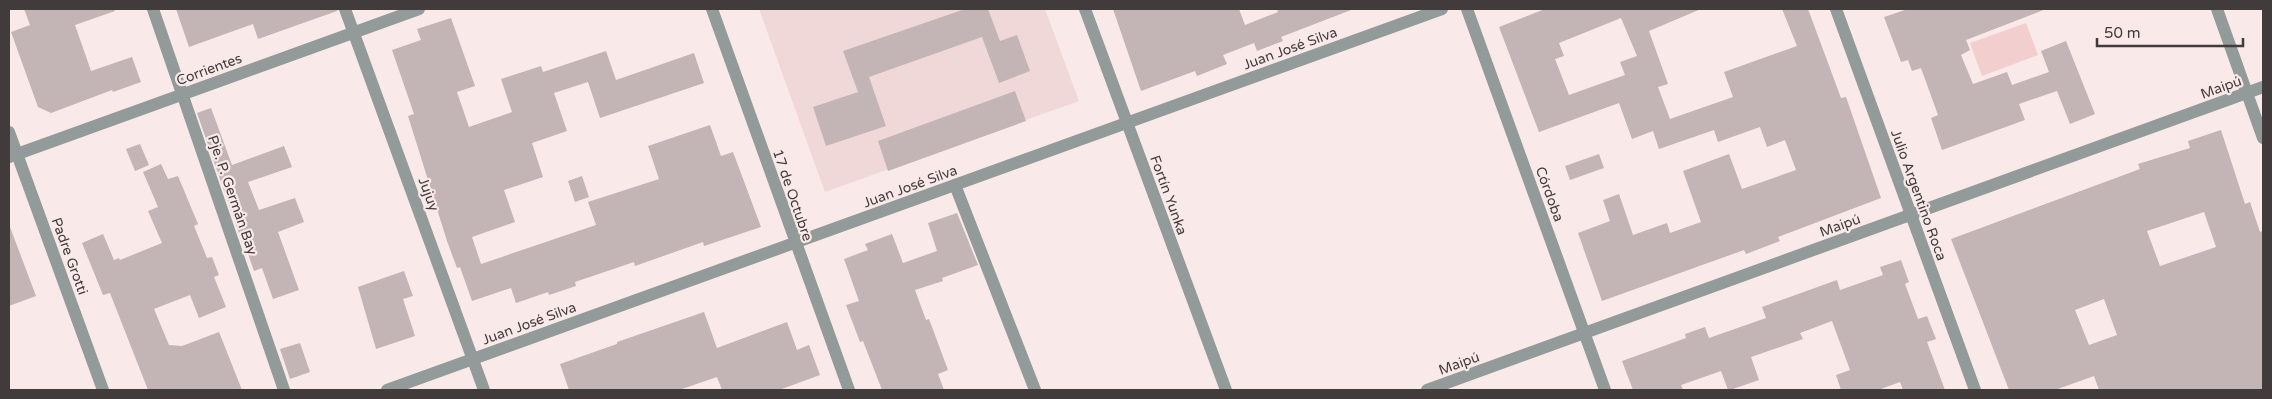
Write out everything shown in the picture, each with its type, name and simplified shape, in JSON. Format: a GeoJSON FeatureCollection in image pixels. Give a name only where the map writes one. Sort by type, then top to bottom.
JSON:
{"type":"FeatureCollection","features":[{"type":"Feature","properties":{"kind":"street","name":"Pje. P. Germán Bay"},"geometry":{"type":"LineString","coordinates":[[153,9],[284,390]]}},
{"type":"Feature","properties":{"kind":"street","name":"Jujuy"},"geometry":{"type":"LineString","coordinates":[[345,9],[484,390]]}},
{"type":"Feature","properties":{"kind":"street","name":"Corrientes"},"geometry":{"type":"LineString","coordinates":[[13,156],[419,9]]}},
{"type":"Feature","properties":{"kind":"street","name":"17 de Octubre"},"geometry":{"type":"LineString","coordinates":[[712,9],[794,243],[849,390]]}},
{"type":"Feature","properties":{"kind":"street","name":"Fortín Yunka"},"geometry":{"type":"LineString","coordinates":[[1086,9],[1126,123],[1226,390]]}},
{"type":"Feature","properties":{"kind":"street","name":"Juan José Silva"},"geometry":{"type":"LineString","coordinates":[[387,390],[1442,9]]}},
{"type":"Feature","properties":{"kind":"street","name":"Córdoba"},"geometry":{"type":"LineString","coordinates":[[1467,9],[1606,390]]}},
{"type":"Feature","properties":{"kind":"street","name":"Julio Argentino Roca"},"geometry":{"type":"LineString","coordinates":[[1836,9],[1974,390]]}},
{"type":"Feature","properties":{"kind":"street"},"geometry":{"type":"LineString","coordinates":[[2216,9],[2263,138]]}},
{"type":"Feature","properties":{"kind":"street","name":"Maipú"},"geometry":{"type":"LineString","coordinates":[[1427,390],[2263,87]]}},
{"type":"Feature","properties":{"kind":"street","name":"Padre Grotti"},"geometry":{"type":"LineString","coordinates":[[9,132],[13,156],[103,390]]}},
{"type":"Feature","properties":{"kind":"street"},"geometry":{"type":"LineString","coordinates":[[955,185],[1035,390]]}},
{"type":"Feature","properties":{"kind":"shaded area"},"geometry":{"type":"Polygon","coordinates":[[[759,9],[1045,9],[1079,101],[825,192],[759,9]]]}},
{"type":"Feature","properties":{"kind":"shaded area"},"geometry":{"type":"Polygon","coordinates":[[[2026,23],[2038,55],[1982,76],[1970,43],[2026,23]]]}},
{"type":"Feature","properties":{"kind":"building"},"geometry":{"type":"Polygon","coordinates":[[[24,9],[114,9],[115,11],[75,25],[91,71],[132,57],[141,82],[113,92],[112,90],[51,113],[38,107],[11,32],[30,25],[24,9]]]}},
{"type":"Feature","properties":{"kind":"building"},"geometry":{"type":"Polygon","coordinates":[[[176,9],[337,9],[337,11],[258,39],[253,24],[189,47],[176,9]]]}},
{"type":"Feature","properties":{"kind":"building"},"geometry":{"type":"Polygon","coordinates":[[[965,9],[988,9],[1000,41],[1017,35],[1030,71],[999,83],[982,37],[869,77],[886,126],[826,146],[813,107],[858,92],[843,51],[965,9]]]}},
{"type":"Feature","properties":{"kind":"building"},"geometry":{"type":"Polygon","coordinates":[[[1113,9],[1239,9],[1245,25],[1278,12],[1277,9],[1351,10],[1281,37],[1283,41],[1257,51],[1254,43],[1223,55],[1227,64],[1197,76],[1195,71],[1141,91],[1113,9]]]}},
{"type":"Feature","properties":{"kind":"building"},"geometry":{"type":"Polygon","coordinates":[[[1545,9],[1701,9],[1649,31],[1668,84],[1658,87],[1670,119],[1733,97],[1724,72],[1797,46],[1782,9],[1808,9],[1841,98],[1846,97],[1881,198],[1778,237],[1780,241],[1746,254],[1744,250],[1602,301],[1578,233],[1610,221],[1603,200],[1619,194],[1633,235],[1667,223],[1670,233],[1701,222],[1683,171],[1729,154],[1742,189],[1796,170],[1785,140],[1767,147],[1760,127],[1718,142],[1714,130],[1659,149],[1653,131],[1632,139],[1619,103],[1539,132],[1499,27],[1545,9]],[[1621,18],[1559,43],[1564,56],[1555,59],[1569,95],[1625,75],[1620,62],[1637,56],[1621,18]]]}},
{"type":"Feature","properties":{"kind":"building"},"geometry":{"type":"Polygon","coordinates":[[[1908,9],[2046,9],[1966,40],[1970,50],[1961,55],[1973,84],[2007,72],[2012,85],[2049,72],[2041,51],[2066,41],[2095,114],[2070,124],[2057,91],[2019,104],[2025,120],[1942,150],[1931,118],[1938,115],[1921,68],[1912,71],[1908,60],[1901,62],[1884,17],[1908,9]]]}},
{"type":"Feature","properties":{"kind":"building"},"geometry":{"type":"Polygon","coordinates":[[[451,18],[475,86],[457,92],[469,127],[512,112],[501,79],[541,66],[543,72],[606,51],[616,80],[694,53],[704,83],[600,118],[588,82],[554,93],[567,131],[532,143],[543,177],[504,190],[515,222],[472,237],[481,264],[596,225],[588,202],[659,179],[648,146],[710,125],[721,156],[733,152],[761,227],[704,246],[703,242],[635,266],[634,262],[575,282],[576,286],[549,295],[548,292],[516,303],[511,288],[472,301],[460,267],[457,268],[447,241],[408,116],[414,114],[392,50],[421,40],[417,29],[451,18]]]}},
{"type":"Feature","properties":{"kind":"building"},"geometry":{"type":"Polygon","coordinates":[[[1015,91],[1026,121],[888,171],[878,141],[1015,91]]]}},
{"type":"Feature","properties":{"kind":"building"},"geometry":{"type":"Polygon","coordinates":[[[211,108],[232,165],[284,146],[292,167],[248,182],[259,210],[295,198],[304,222],[278,232],[299,290],[273,299],[262,268],[254,271],[197,113],[211,108]]]}},
{"type":"Feature","properties":{"kind":"building"},"geometry":{"type":"Polygon","coordinates":[[[2221,130],[2245,204],[2250,202],[2260,232],[2263,231],[2263,390],[2099,390],[2094,376],[2055,390],[2009,390],[1951,239],[2140,169],[2138,164],[2190,148],[2188,141],[2221,130]],[[2204,212],[2147,231],[2160,266],[2216,247],[2204,212]],[[2104,299],[2075,310],[2089,345],[2117,335],[2104,299]]]}},
{"type":"Feature","properties":{"kind":"building"},"geometry":{"type":"Polygon","coordinates":[[[140,144],[149,165],[135,171],[126,149],[140,144]]]}},
{"type":"Feature","properties":{"kind":"building"},"geometry":{"type":"Polygon","coordinates":[[[1599,154],[1604,168],[1570,180],[1565,166],[1599,154]]]}},
{"type":"Feature","properties":{"kind":"building"},"geometry":{"type":"Polygon","coordinates":[[[161,164],[168,179],[178,176],[198,224],[194,226],[207,258],[212,257],[219,275],[214,277],[226,307],[199,318],[190,295],[154,309],[169,345],[182,346],[219,332],[242,390],[148,390],[110,293],[103,295],[82,243],[103,234],[114,260],[119,258],[120,260],[162,243],[148,211],[158,207],[143,172],[161,164]]]}},
{"type":"Feature","properties":{"kind":"building"},"geometry":{"type":"Polygon","coordinates":[[[582,176],[589,197],[575,202],[568,181],[582,176]]]}},
{"type":"Feature","properties":{"kind":"building"},"geometry":{"type":"Polygon","coordinates":[[[957,213],[978,265],[942,278],[943,281],[915,290],[926,320],[929,319],[948,370],[938,374],[944,390],[882,390],[863,341],[860,342],[846,305],[859,301],[844,259],[868,250],[865,244],[892,234],[903,263],[937,251],[928,223],[957,213]]]}},
{"type":"Feature","properties":{"kind":"building"},"geometry":{"type":"Polygon","coordinates":[[[9,228],[36,296],[9,306],[9,228]]]}},
{"type":"Feature","properties":{"kind":"building"},"geometry":{"type":"Polygon","coordinates":[[[1901,260],[1909,282],[1905,284],[1918,319],[1927,316],[1936,339],[1927,342],[1945,390],[1903,390],[1900,382],[1878,390],[1841,390],[1836,375],[1850,370],[1832,321],[1800,333],[1803,339],[1751,357],[1759,380],[1728,390],[1721,371],[1681,385],[1683,390],[1633,390],[1622,361],[1686,338],[1685,334],[1705,327],[1709,338],[1766,318],[1762,307],[1837,280],[1840,290],[1883,275],[1880,267],[1901,260]]]}},
{"type":"Feature","properties":{"kind":"building"},"geometry":{"type":"Polygon","coordinates":[[[404,271],[413,296],[403,299],[415,336],[376,349],[358,287],[404,271]]]}},
{"type":"Feature","properties":{"kind":"building"},"geometry":{"type":"Polygon","coordinates":[[[704,312],[717,348],[787,322],[797,350],[809,345],[820,375],[779,390],[722,390],[717,377],[679,390],[569,390],[560,364],[704,312]]]}},
{"type":"Feature","properties":{"kind":"building"},"geometry":{"type":"Polygon","coordinates":[[[300,343],[310,372],[290,379],[280,349],[300,343]]]}}]}
